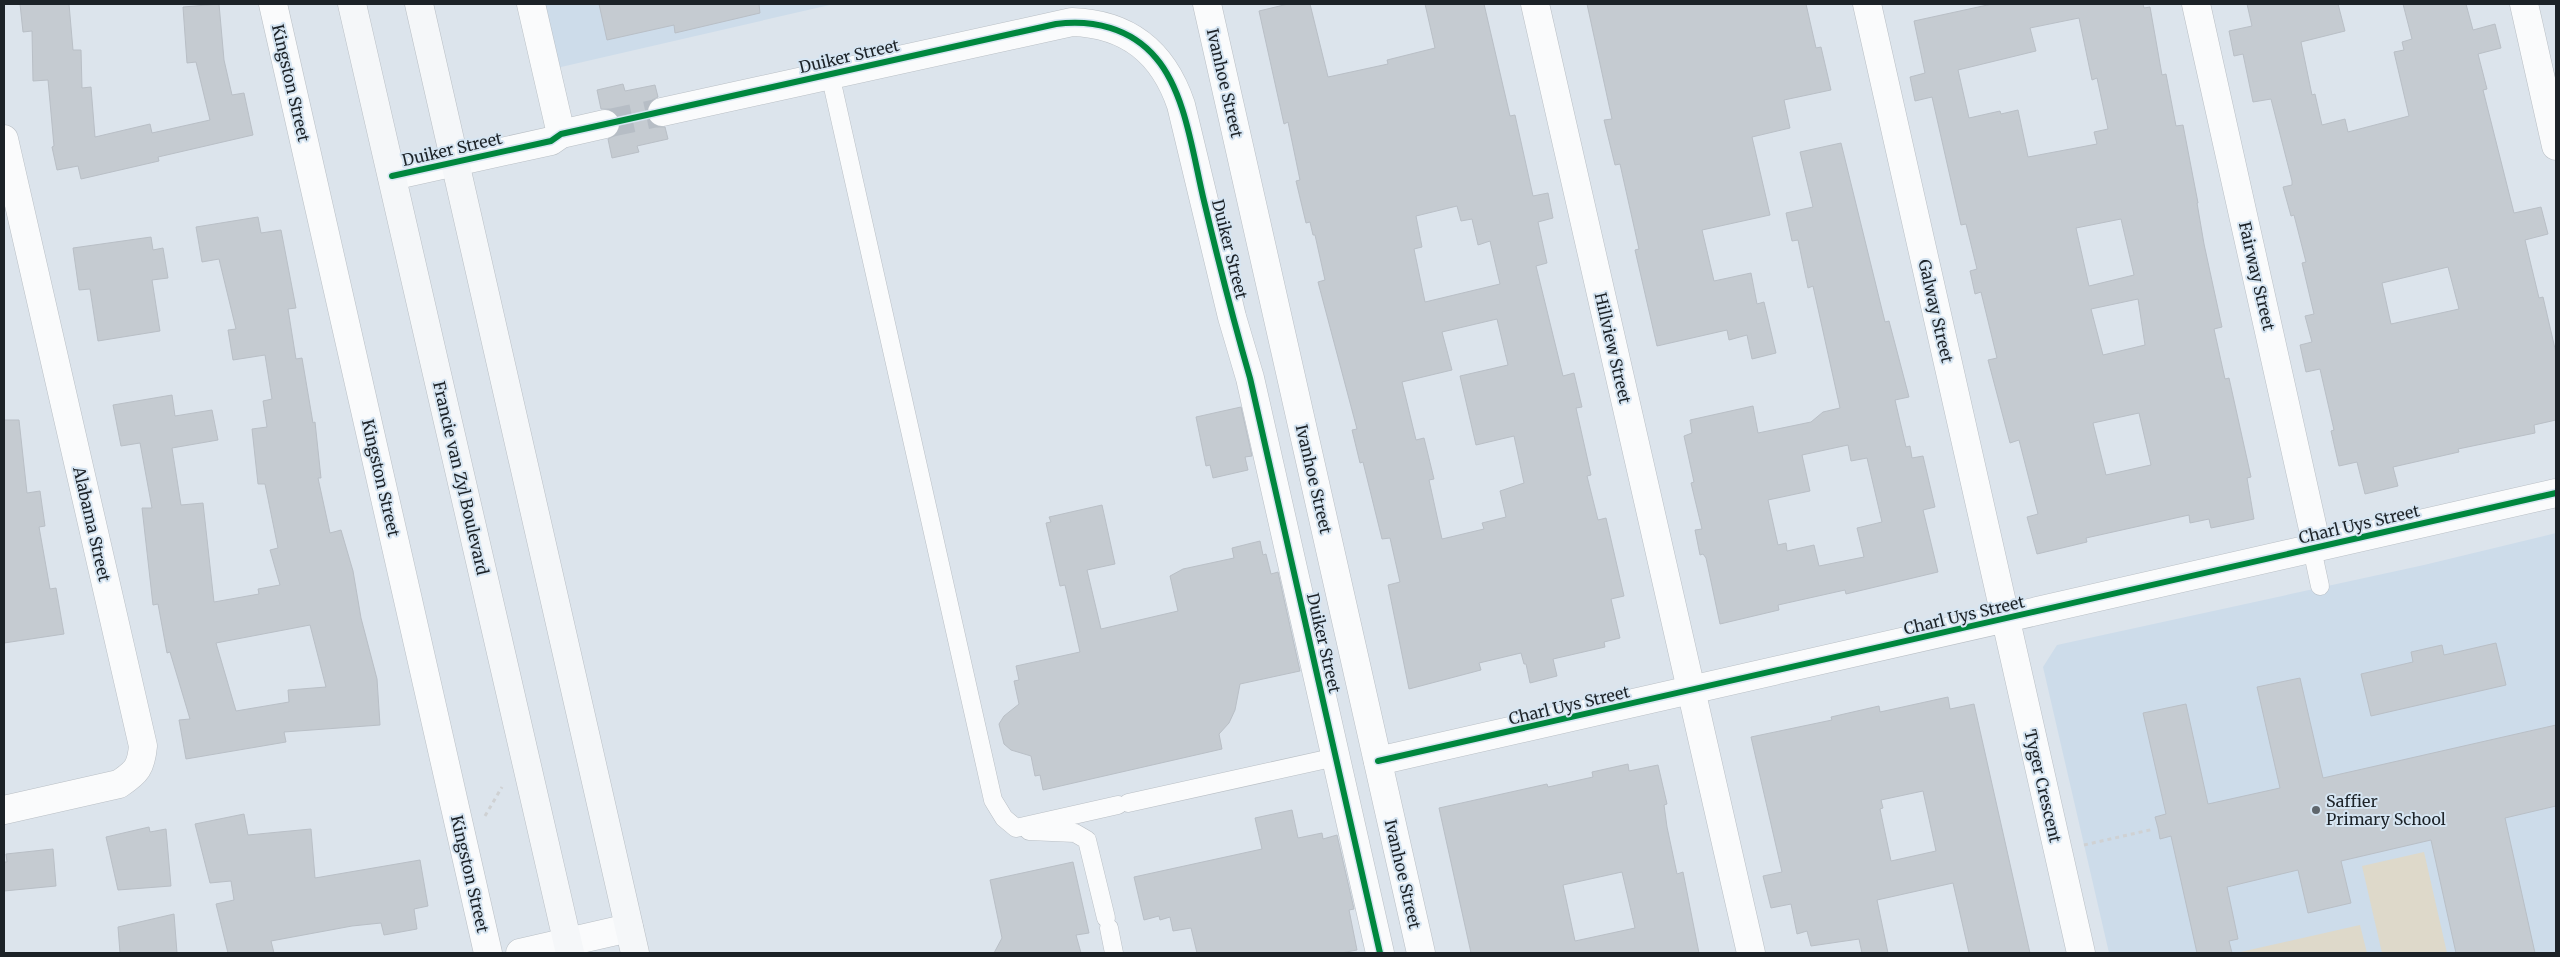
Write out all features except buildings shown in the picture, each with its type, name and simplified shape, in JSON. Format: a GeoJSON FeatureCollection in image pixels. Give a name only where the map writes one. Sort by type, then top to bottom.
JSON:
{"type":"FeatureCollection","features":[{"type":"Feature","properties":{"kind":"main road","name":"Francie van Zyl Boulevard"},"geometry":{"type":"LineString","coordinates":[[352,4],[568,948]]}},
{"type":"Feature","properties":{"kind":"main road"},"geometry":{"type":"LineString","coordinates":[[419,4],[632,941]]}},
{"type":"Feature","properties":{"kind":"street","name":"Kingston Street"},"geometry":{"type":"LineString","coordinates":[[274,4],[488,953]]}},
{"type":"Feature","properties":{"kind":"street"},"geometry":{"type":"LineString","coordinates":[[531,4],[561,134]]}},
{"type":"Feature","properties":{"kind":"street","name":"Ivanhoe Street"},"geometry":{"type":"LineString","coordinates":[[1207,4],[1421,953]]}},
{"type":"Feature","properties":{"kind":"street","name":"Hillview Street"},"geometry":{"type":"LineString","coordinates":[[1535,4],[1692,692]]}},
{"type":"Feature","properties":{"kind":"street","name":"Galway Street"},"geometry":{"type":"LineString","coordinates":[[1867,4],[2005,619]]}},
{"type":"Feature","properties":{"kind":"street","name":"Fairway Street"},"geometry":{"type":"LineString","coordinates":[[2196,4],[2315,548]]}},
{"type":"Feature","properties":{"kind":"street"},"geometry":{"type":"LineString","coordinates":[[2524,4],[2556,146]]}},
{"type":"Feature","properties":{"kind":"street","name":"Duiker Street"},"geometry":{"type":"LineString","coordinates":[[662,112],[1072,22],[1095,24],[1119,31],[1134,39],[1156,57],[1175,88],[1181,105],[1232,317],[1250,378],[1380,953]]}},
{"type":"Feature","properties":{"kind":"street","name":"Duiker Street"},"geometry":{"type":"LineString","coordinates":[[392,176],[551,141],[561,134],[605,124]]}},
{"type":"Feature","properties":{"kind":"street","name":"Alabama Street"},"geometry":{"type":"LineString","coordinates":[[4,139],[142,746],[141,762],[132,775],[119,784],[4,810]]}},
{"type":"Feature","properties":{"kind":"street","name":"Charl Uys Street"},"geometry":{"type":"LineString","coordinates":[[1378,761],[1692,692],[2556,493]]}},
{"type":"Feature","properties":{"kind":"street","name":"Tyger Crescent"},"geometry":{"type":"LineString","coordinates":[[2005,619],[2081,953]]}},
{"type":"Feature","properties":{"kind":"street"},"geometry":{"type":"LineString","coordinates":[[1692,692],[1751,953]]}},
{"type":"Feature","properties":{"kind":"street"},"geometry":{"type":"LineString","coordinates":[[520,953],[632,941]]}},
{"type":"Feature","properties":{"kind":"lane"},"geometry":{"type":"LineString","coordinates":[[830,74],[992,800],[1004,818],[1016,828],[1027,831],[1075,833],[1087,840],[1114,953]]}},
{"type":"Feature","properties":{"kind":"lane"},"geometry":{"type":"LineString","coordinates":[[2315,548],[2320,586]]}},
{"type":"Feature","properties":{"kind":"lane"},"geometry":{"type":"LineString","coordinates":[[1016,828],[1336,757]]}},
{"type":"Feature","properties":{"kind":"path"},"geometry":{"type":"LineString","coordinates":[[484,818],[505,782]]}},
{"type":"Feature","properties":{"kind":"path"},"geometry":{"type":"LineString","coordinates":[[2057,851],[2154,829]]}},
{"type":"Feature","properties":{"kind":"shaded area"},"geometry":{"type":"Polygon","coordinates":[[[533,4],[834,4],[548,70],[533,4]]]}},
{"type":"Feature","properties":{"kind":"shaded area","name":"Saffier Primary School"},"geometry":{"type":"Polygon","coordinates":[[[2556,533],[2556,953],[2109,953],[2043,667],[2057,645],[2424,565],[2556,533]]]}},
{"type":"Feature","properties":{"kind":"shaded area"},"geometry":{"type":"Polygon","coordinates":[[[2424,852],[2447,953],[2382,953],[2362,866],[2424,852]]]}},
{"type":"Feature","properties":{"kind":"shaded area"},"geometry":{"type":"Polygon","coordinates":[[[2360,925],[2367,953],[2236,953],[2360,925]]]}},
{"type":"Feature","properties":{"kind":"tunnel"},"geometry":{"type":"LineString","coordinates":[[605,124],[662,112]]}},
{"type":"Feature","properties":{"kind":"cycle path"},"geometry":{"type":"LineString","coordinates":[[392,176],[551,141],[561,134],[1056,24],[1083,23],[1097,25],[1110,28],[1135,39],[1156,58],[1166,72],[1175,89],[1187,126],[1204,201],[1250,378],[1380,953]]}},
{"type":"Feature","properties":{"kind":"cycle path"},"geometry":{"type":"LineString","coordinates":[[1378,761],[2556,493]]}},
{"type":"Feature","properties":{"kind":"place","name":"Saffier Primary School"},"geometry":{"type":"Point","coordinates":[2316,810]}}]}
